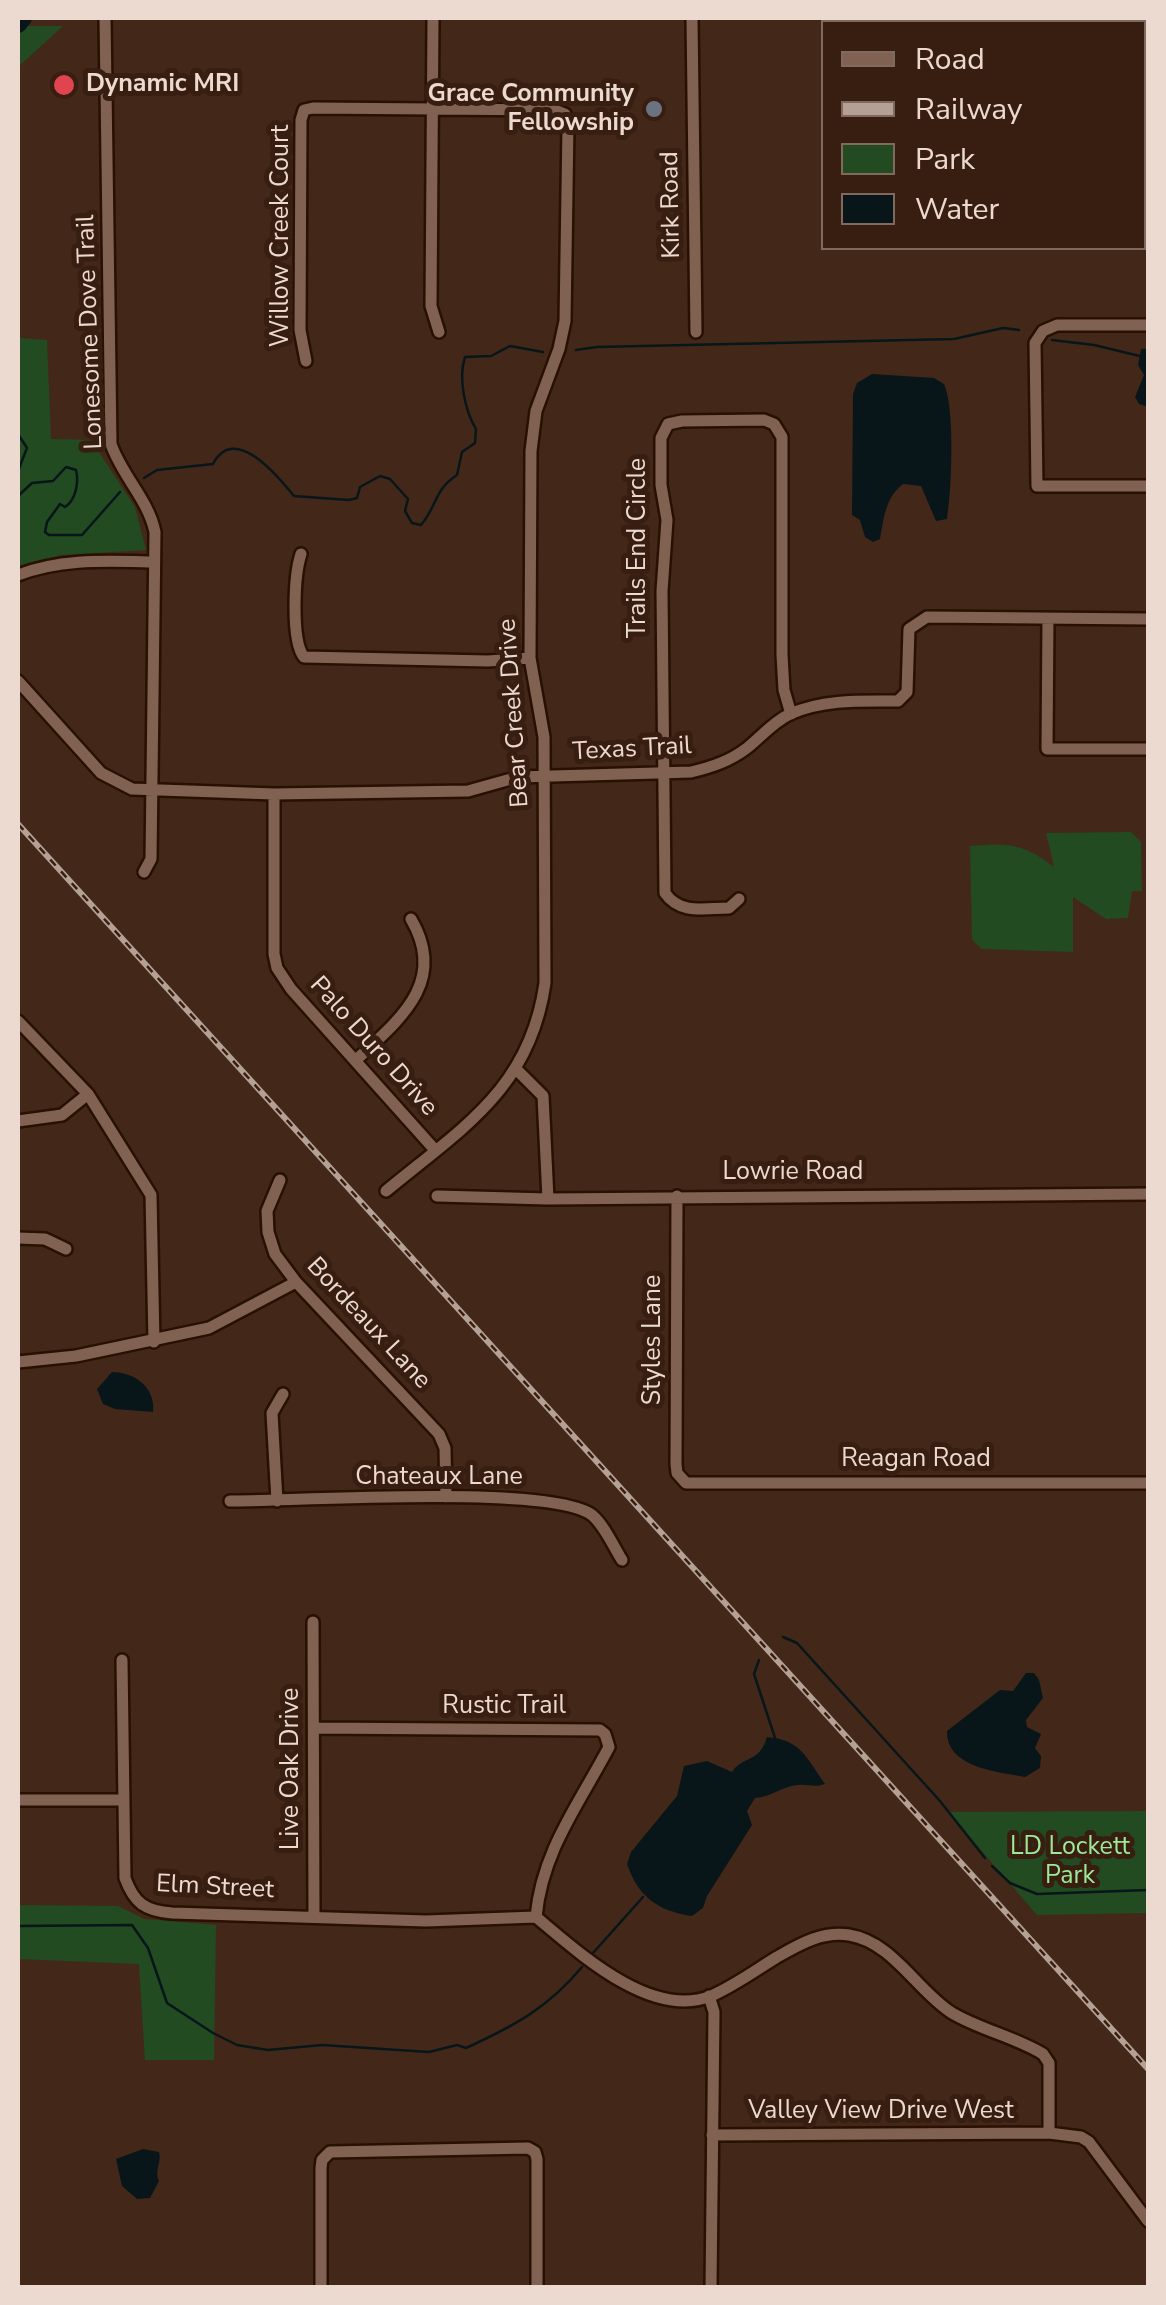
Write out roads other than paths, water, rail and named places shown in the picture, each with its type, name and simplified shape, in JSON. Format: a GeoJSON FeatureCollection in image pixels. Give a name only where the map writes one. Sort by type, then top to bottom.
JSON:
{"type":"FeatureCollection","features":[{"type":"Feature","properties":{"kind":"street","name":"Lonesome Dove Trail"},"geometry":{"type":"LineString","coordinates":[[106,18],[111,444],[117,462],[151,513],[155,532],[151,859],[144,872]]}},
{"type":"Feature","properties":{"kind":"street"},"geometry":{"type":"LineString","coordinates":[[433,18],[431,306],[439,332]]}},
{"type":"Feature","properties":{"kind":"street","name":"Kirk Road"},"geometry":{"type":"LineString","coordinates":[[692,18],[696,332]]}},
{"type":"Feature","properties":{"kind":"street","name":"Willow Creek Court"},"geometry":{"type":"LineString","coordinates":[[306,361],[300,330],[304,110],[432,109]]}},
{"type":"Feature","properties":{"kind":"street","name":"Bear Creek Drive"},"geometry":{"type":"LineString","coordinates":[[386,1191],[485,1108],[517,1070],[538,1020],[545,983],[543,718],[530,658],[533,428],[559,349],[567,298],[568,124],[566,114],[555,110],[432,109]]}},
{"type":"Feature","properties":{"kind":"street"},"geometry":{"type":"LineString","coordinates":[[1148,325],[1057,324],[1044,330],[1034,343],[1037,486],[1148,486]]}},
{"type":"Feature","properties":{"kind":"street","name":"Trails End Circle"},"geometry":{"type":"LineString","coordinates":[[664,774],[662,591],[667,520],[661,485],[661,438],[668,424],[682,420],[764,420],[774,424],[782,437],[782,655],[784,690],[791,714]]}},
{"type":"Feature","properties":{"kind":"street"},"geometry":{"type":"LineString","coordinates":[[300,554],[296,640],[300,652],[311,659],[488,662],[530,658]]}},
{"type":"Feature","properties":{"kind":"street"},"geometry":{"type":"LineString","coordinates":[[18,575],[39,566],[66,563],[154,562]]}},
{"type":"Feature","properties":{"kind":"street","name":"Texas Trail"},"geometry":{"type":"LineString","coordinates":[[18,681],[101,773],[132,789],[274,794],[468,791],[518,777],[664,774],[714,767],[791,714],[841,701],[898,701],[907,692],[909,629],[927,618],[1148,619]]}},
{"type":"Feature","properties":{"kind":"street"},"geometry":{"type":"LineString","coordinates":[[1048,619],[1047,750],[1148,750]]}},
{"type":"Feature","properties":{"kind":"street"},"geometry":{"type":"LineString","coordinates":[[664,774],[665,893],[672,904],[683,909],[729,908],[739,899]]}},
{"type":"Feature","properties":{"kind":"street","name":"Palo Duro Drive"},"geometry":{"type":"LineString","coordinates":[[274,794],[272,937],[277,968],[290,989],[436,1150]]}},
{"type":"Feature","properties":{"kind":"street"},"geometry":{"type":"LineString","coordinates":[[356,1060],[402,1016],[419,988],[425,948],[411,919]]}},
{"type":"Feature","properties":{"kind":"street"},"geometry":{"type":"LineString","coordinates":[[18,1021],[88,1094],[151,1196],[154,1342]]}},
{"type":"Feature","properties":{"kind":"street"},"geometry":{"type":"LineString","coordinates":[[517,1070],[542,1096],[548,1199]]}},
{"type":"Feature","properties":{"kind":"street"},"geometry":{"type":"LineString","coordinates":[[18,1122],[62,1115],[88,1094]]}},
{"type":"Feature","properties":{"kind":"street","name":"Bordeaux Lane"},"geometry":{"type":"LineString","coordinates":[[280,1180],[267,1211],[275,1254],[296,1282],[439,1434],[445,1448],[446,1497]]}},
{"type":"Feature","properties":{"kind":"street","name":"Lowrie Road"},"geometry":{"type":"LineString","coordinates":[[437,1196],[548,1199],[1148,1194]]}},
{"type":"Feature","properties":{"kind":"street","name":"Styles Lane"},"geometry":{"type":"LineString","coordinates":[[677,1196],[676,1464],[684,1481]]}},
{"type":"Feature","properties":{"kind":"street"},"geometry":{"type":"LineString","coordinates":[[18,1238],[45,1239],[66,1249]]}},
{"type":"Feature","properties":{"kind":"street"},"geometry":{"type":"LineString","coordinates":[[18,1362],[76,1356],[208,1328],[296,1282]]}},
{"type":"Feature","properties":{"kind":"street"},"geometry":{"type":"LineString","coordinates":[[278,1501],[272,1413],[283,1394]]}},
{"type":"Feature","properties":{"kind":"street","name":"Reagan Road"},"geometry":{"type":"LineString","coordinates":[[684,1481],[1148,1483]]}},
{"type":"Feature","properties":{"kind":"street","name":"Chateaux Lane"},"geometry":{"type":"LineString","coordinates":[[230,1502],[446,1497],[544,1501],[570,1505],[592,1516],[622,1560]]}},
{"type":"Feature","properties":{"kind":"street","name":"Live Oak Drive"},"geometry":{"type":"LineString","coordinates":[[314,1622],[314,1916]]}},
{"type":"Feature","properties":{"kind":"street","name":"Elm Street"},"geometry":{"type":"LineString","coordinates":[[122,1660],[125,1878],[133,1897],[145,1909],[426,1921],[536,1918]]}},
{"type":"Feature","properties":{"kind":"street","name":"Rustic Trail"},"geometry":{"type":"LineString","coordinates":[[314,1728],[593,1729],[605,1734],[609,1747],[569,1813],[546,1864],[536,1918]]}},
{"type":"Feature","properties":{"kind":"street"},"geometry":{"type":"LineString","coordinates":[[18,1800],[123,1800]]}},
{"type":"Feature","properties":{"kind":"street"},"geometry":{"type":"LineString","coordinates":[[536,1918],[631,1988],[677,1999],[709,1996],[808,1940],[849,1935],[868,1941],[951,2012],[1043,2054],[1049,2063],[1050,2133],[1081,2137],[1089,2142],[1148,2221]]}},
{"type":"Feature","properties":{"kind":"street"},"geometry":{"type":"LineString","coordinates":[[709,1996],[714,2012],[712,2288]]}},
{"type":"Feature","properties":{"kind":"street","name":"Valley View Drive West"},"geometry":{"type":"LineString","coordinates":[[712,2135],[1050,2133]]}},
{"type":"Feature","properties":{"kind":"street"},"geometry":{"type":"LineString","coordinates":[[321,2288],[321,2168],[322,2160],[330,2152],[533,2149],[537,2288]]}},
{"type":"Feature","properties":{"kind":"water"},"geometry":{"type":"Polygon","coordinates":[[[1141,349],[1148,349],[1148,407],[1139,404],[1135,397],[1144,375],[1138,365],[1141,349]]]}},
{"type":"Feature","properties":{"kind":"water"},"geometry":{"type":"Polygon","coordinates":[[[872,374],[934,378],[944,384],[952,450],[947,519],[936,521],[921,486],[903,484],[889,502],[880,539],[873,542],[865,537],[860,520],[852,515],[853,394],[857,383],[872,374]]]}},
{"type":"Feature","properties":{"kind":"water"},"geometry":{"type":"Polygon","coordinates":[[[112,1372],[129,1375],[142,1383],[151,1396],[153,1412],[115,1409],[103,1404],[97,1389],[112,1372]]]}},
{"type":"Feature","properties":{"kind":"water"},"geometry":{"type":"Polygon","coordinates":[[[1026,1673],[1034,1673],[1039,1680],[1043,1698],[1026,1720],[1027,1727],[1041,1734],[1035,1748],[1041,1756],[1040,1768],[1025,1777],[976,1766],[955,1753],[947,1731],[1000,1690],[1013,1691],[1026,1673]]]}},
{"type":"Feature","properties":{"kind":"water"},"geometry":{"type":"Polygon","coordinates":[[[767,1737],[796,1747],[825,1784],[793,1786],[755,1798],[747,1811],[752,1825],[703,1908],[692,1916],[650,1900],[627,1864],[631,1852],[677,1796],[684,1766],[707,1761],[732,1772],[760,1751],[767,1737]]]}},
{"type":"Feature","properties":{"kind":"water"},"geometry":{"type":"Polygon","coordinates":[[[143,2149],[159,2152],[159,2181],[150,2198],[137,2199],[122,2186],[116,2159],[143,2149]]]}},
{"type":"Feature","properties":{"kind":"waterway"},"geometry":{"type":"LineString","coordinates":[[18,24],[23,18]]}},
{"type":"Feature","properties":{"kind":"waterway"},"geometry":{"type":"LineString","coordinates":[[576,350],[954,339],[1003,328],[1019,330]]}},
{"type":"Feature","properties":{"kind":"waterway"},"geometry":{"type":"LineString","coordinates":[[1052,340],[1148,358]]}},
{"type":"Feature","properties":{"kind":"waterway"},"geometry":{"type":"LineString","coordinates":[[144,478],[157,470],[213,464],[222,453],[232,449],[255,457],[294,496],[349,500],[357,498],[360,487],[380,476],[390,479],[408,499],[405,511],[412,523],[421,525],[444,487],[457,475],[462,452],[475,443],[476,429],[463,384],[465,357],[491,356],[510,346],[543,352]]}},
{"type":"Feature","properties":{"kind":"waterway"},"geometry":{"type":"LineString","coordinates":[[18,434],[27,448],[18,471]]}},
{"type":"Feature","properties":{"kind":"waterway"},"geometry":{"type":"LineString","coordinates":[[18,496],[32,483],[53,481],[66,467],[76,470],[74,495],[65,507],[60,504],[45,532],[82,535],[120,492]]}},
{"type":"Feature","properties":{"kind":"waterway"},"geometry":{"type":"LineString","coordinates":[[783,1637],[797,1643],[940,1801],[985,1858]]}},
{"type":"Feature","properties":{"kind":"waterway"},"geometry":{"type":"LineString","coordinates":[[759,1660],[754,1674],[775,1738]]}},
{"type":"Feature","properties":{"kind":"waterway"},"geometry":{"type":"LineString","coordinates":[[992,1866],[1010,1883],[1037,1894],[1148,1890]]}},
{"type":"Feature","properties":{"kind":"waterway"},"geometry":{"type":"LineString","coordinates":[[593,1953],[643,1897]]}},
{"type":"Feature","properties":{"kind":"waterway"},"geometry":{"type":"LineString","coordinates":[[18,1926],[132,1925],[148,1948],[167,2003],[237,2045],[268,2050],[322,2045],[429,2052],[457,2045],[466,2048],[529,2015],[582,1967]]}},
{"type":"Feature","properties":{"kind":"railway"},"geometry":{"type":"LineString","coordinates":[[18,824],[1148,2069]]}},
{"type":"Feature","properties":{"kind":"place","name":"Dynamic MRI"},"geometry":{"type":"Point","coordinates":[64,85]}},
{"type":"Feature","properties":{"kind":"place","name":"Grace Community Fellowship"},"geometry":{"type":"Point","coordinates":[654,109]}},
{"type":"Feature","properties":{"kind":"park label","name":"LD Lockett Park"},"geometry":{"type":"Point","coordinates":[1070,1862]}}]}
